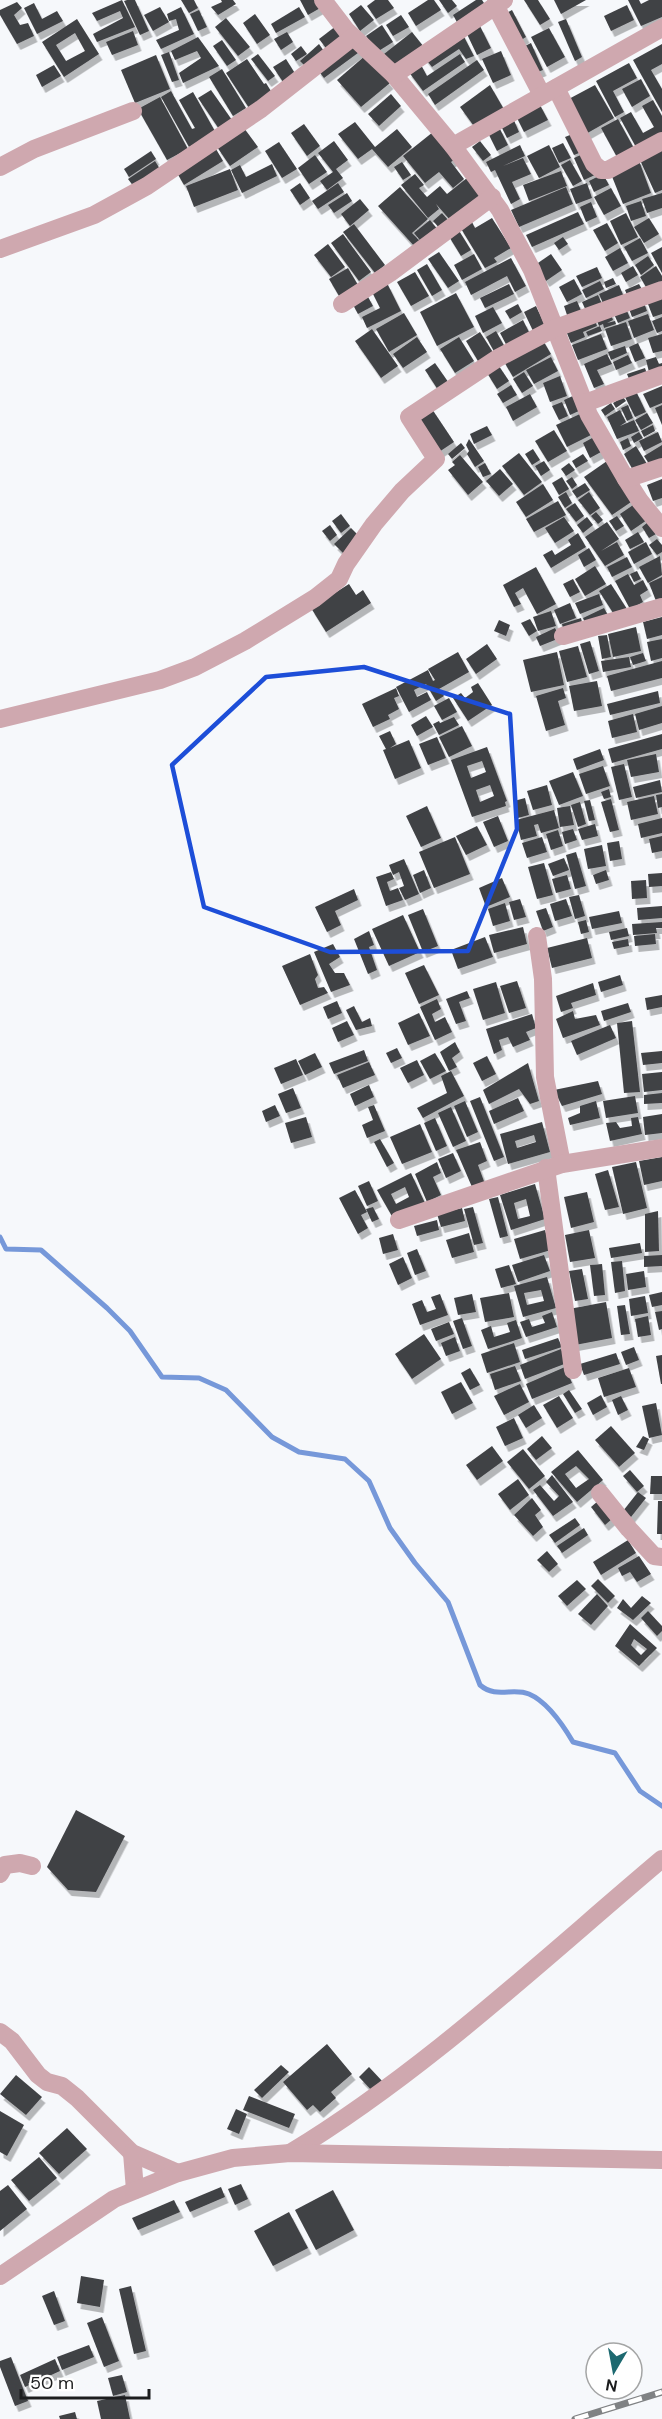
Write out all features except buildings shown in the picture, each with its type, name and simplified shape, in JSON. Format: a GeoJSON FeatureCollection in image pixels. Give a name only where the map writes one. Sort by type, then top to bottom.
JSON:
{"type":"FeatureCollection","features":[{"type":"Feature","properties":{"kind":"street"},"geometry":{"type":"LineString","coordinates":[[323,0],[353,37],[394,75],[492,197],[532,270],[553,329],[585,404],[626,480],[662,528]]}},
{"type":"Feature","properties":{"kind":"street"},"geometry":{"type":"LineString","coordinates":[[394,75],[500,3],[549,91],[594,164],[601,170],[608,170],[662,141]]}},
{"type":"Feature","properties":{"kind":"street"},"geometry":{"type":"LineString","coordinates":[[453,146],[662,28]]}},
{"type":"Feature","properties":{"kind":"street"},"geometry":{"type":"LineString","coordinates":[[0,249],[93,215],[147,186],[261,109],[353,37]]}},
{"type":"Feature","properties":{"kind":"street"},"geometry":{"type":"LineString","coordinates":[[0,167],[34,149],[133,111]]}},
{"type":"Feature","properties":{"kind":"street"},"geometry":{"type":"LineString","coordinates":[[342,304],[398,268],[492,197]]}},
{"type":"Feature","properties":{"kind":"street"},"geometry":{"type":"LineString","coordinates":[[0,719],[160,681],[245,641],[315,598],[339,579],[346,564],[374,524],[402,491],[436,459],[409,417],[498,358],[553,329],[662,290]]}},
{"type":"Feature","properties":{"kind":"street"},"geometry":{"type":"LineString","coordinates":[[585,404],[662,375]]}},
{"type":"Feature","properties":{"kind":"street"},"geometry":{"type":"LineString","coordinates":[[626,480],[662,467]]}},
{"type":"Feature","properties":{"kind":"street"},"geometry":{"type":"LineString","coordinates":[[563,636],[662,607]]}},
{"type":"Feature","properties":{"kind":"street"},"geometry":{"type":"LineString","coordinates":[[537,936],[543,980],[545,1077],[573,1370]]}},
{"type":"Feature","properties":{"kind":"street"},"geometry":{"type":"LineString","coordinates":[[399,1220],[554,1166],[662,1148]]}},
{"type":"Feature","properties":{"kind":"street"},"geometry":{"type":"LineString","coordinates":[[600,1493],[628,1529],[654,1556],[662,1557]]}},
{"type":"Feature","properties":{"kind":"street"},"geometry":{"type":"LineString","coordinates":[[290,2153],[329,2130],[456,2035],[662,1859]]}},
{"type":"Feature","properties":{"kind":"street"},"geometry":{"type":"LineString","coordinates":[[0,1874],[5,1865],[20,1863],[32,1866]]}},
{"type":"Feature","properties":{"kind":"street"},"geometry":{"type":"LineString","coordinates":[[0,2032],[12,2041],[38,2075],[47,2082],[62,2086],[77,2098],[132,2153],[178,2173]]}},
{"type":"Feature","properties":{"kind":"street"},"geometry":{"type":"LineString","coordinates":[[132,2153],[135,2190]]}},
{"type":"Feature","properties":{"kind":"street"},"geometry":{"type":"LineString","coordinates":[[0,2276],[114,2199],[178,2173],[233,2158],[290,2153],[662,2160]]}},
{"type":"Feature","properties":{"kind":"highlighted area"},"geometry":{"type":"Polygon","coordinates":[[[364,667],[510,714],[517,829],[468,951],[330,952],[204,907],[172,765],[266,677],[364,667]]]}},
{"type":"Feature","properties":{"kind":"waterway"},"geometry":{"type":"LineString","coordinates":[[0,1237],[6,1249],[41,1250],[130,1331],[162,1377],[199,1378],[226,1390],[272,1437],[299,1452],[345,1459],[369,1481],[390,1528],[415,1563],[448,1602],[480,1685],[492,1691],[523,1692],[536,1698],[565,1728],[573,1742],[615,1753],[640,1791],[662,1806]]}},
{"type":"Feature","properties":{"kind":"railway"},"geometry":{"type":"LineString","coordinates":[[575,2419],[662,2392]]}}]}
